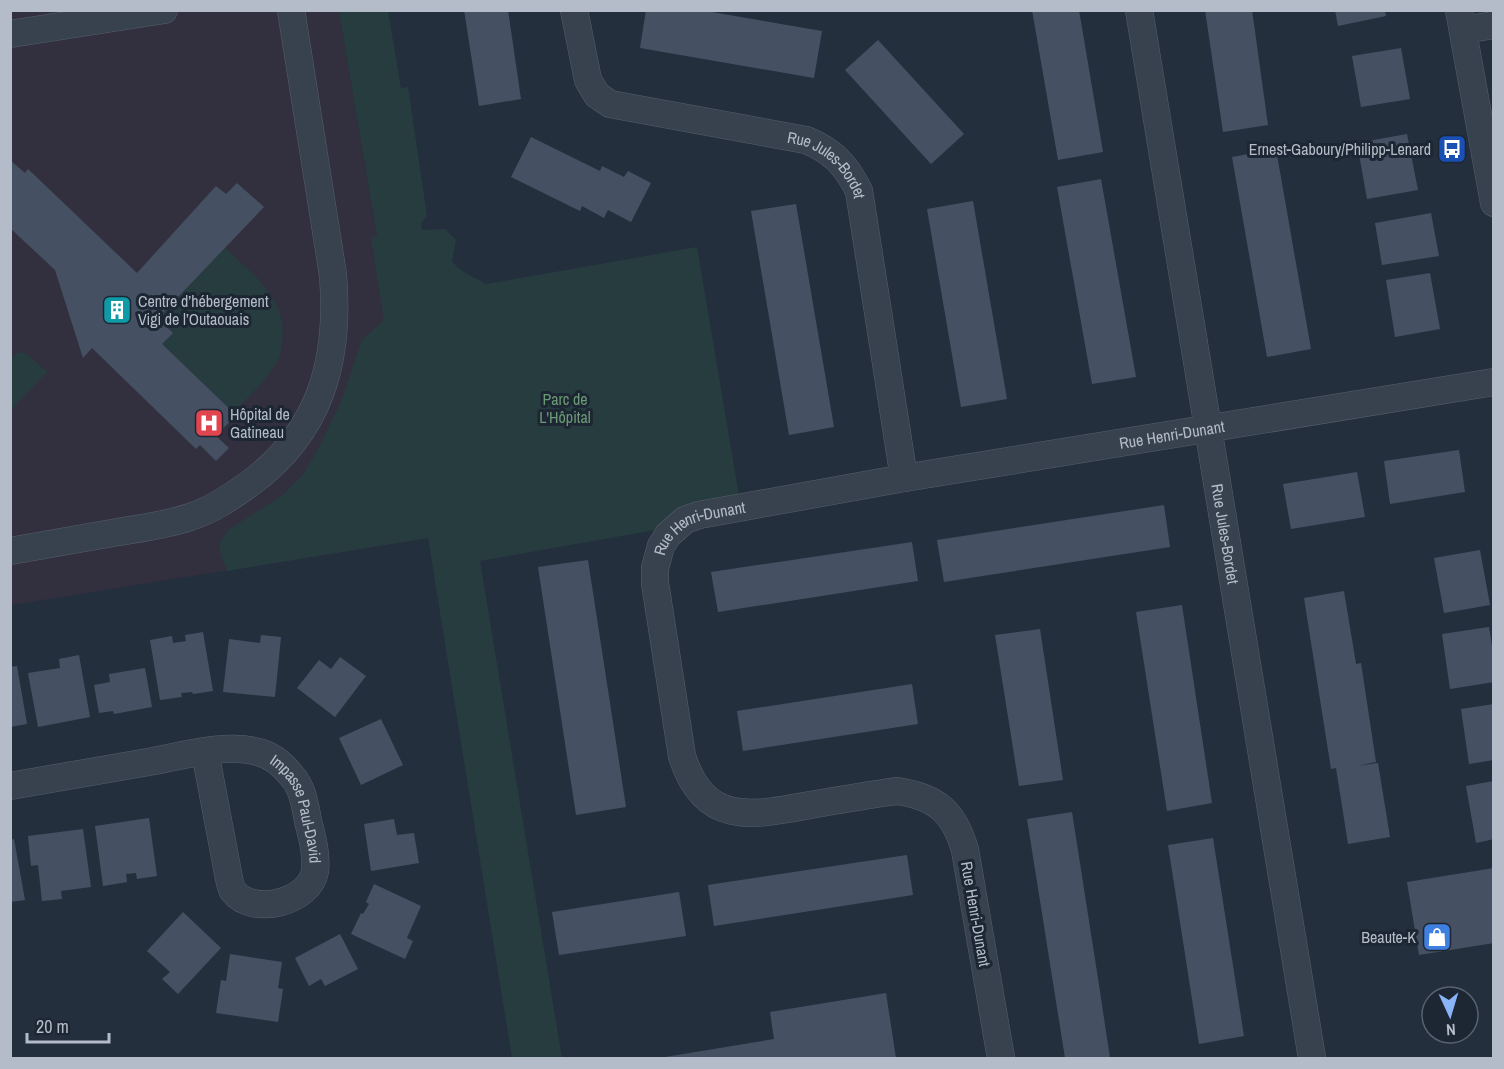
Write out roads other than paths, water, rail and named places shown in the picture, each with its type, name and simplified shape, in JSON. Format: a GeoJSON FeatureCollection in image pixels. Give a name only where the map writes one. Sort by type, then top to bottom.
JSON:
{"type":"FeatureCollection","features":[{"type":"Feature","properties":{"kind":"street"},"geometry":{"type":"LineString","coordinates":[[10,34],[164,10]]}},
{"type":"Feature","properties":{"kind":"street"},"geometry":{"type":"LineString","coordinates":[[10,551],[162,524],[190,517],[219,505],[264,473],[287,449],[309,418],[328,370],[334,340],[336,308],[333,275],[291,10]]}},
{"type":"Feature","properties":{"kind":"street","name":"Rue Jules-Bordet"},"geometry":{"type":"LineString","coordinates":[[574,10],[588,80],[597,95],[610,104],[806,140],[819,145],[849,172],[859,191],[904,478]]}},
{"type":"Feature","properties":{"kind":"street","name":"Rue Jules-Bordet"},"geometry":{"type":"LineString","coordinates":[[1139,10],[1312,1059]]}},
{"type":"Feature","properties":{"kind":"street"},"geometry":{"type":"LineString","coordinates":[[1494,25],[1461,20],[1494,203]]}},
{"type":"Feature","properties":{"kind":"street","name":"Rue Henri-Dunant"},"geometry":{"type":"LineString","coordinates":[[1001,1059],[965,849],[960,830],[949,814],[936,803],[915,794],[897,791],[769,813],[744,813],[718,806],[707,799],[690,778],[682,756],[655,584],[657,556],[668,535],[686,520],[699,515],[904,478],[1494,382]]}},
{"type":"Feature","properties":{"kind":"street","name":"Impasse Paul-David"},"geometry":{"type":"LineString","coordinates":[[10,786],[205,752],[238,749],[259,752],[279,762],[293,776],[302,792],[315,853],[315,873],[305,888],[294,897],[278,904],[260,905],[245,899],[233,890],[205,752]]}},
{"type":"Feature","properties":{"kind":"place","name":"Ernest-Gaboury/Philipp-Lenard"},"geometry":{"type":"Point","coordinates":[1452,149]}},
{"type":"Feature","properties":{"kind":"place","name":"Centre d’hébergement Vigi de l’Outaouais"},"geometry":{"type":"Point","coordinates":[117,310]}},
{"type":"Feature","properties":{"kind":"place","name":"Hôpital de Gatineau"},"geometry":{"type":"Point","coordinates":[209,423]}},
{"type":"Feature","properties":{"kind":"place","name":"Beaute-K"},"geometry":{"type":"Point","coordinates":[1437,937]}},
{"type":"Feature","properties":{"kind":"park label","name":"Parc de L'Hôpital"},"geometry":{"type":"Point","coordinates":[565,408]}}]}
